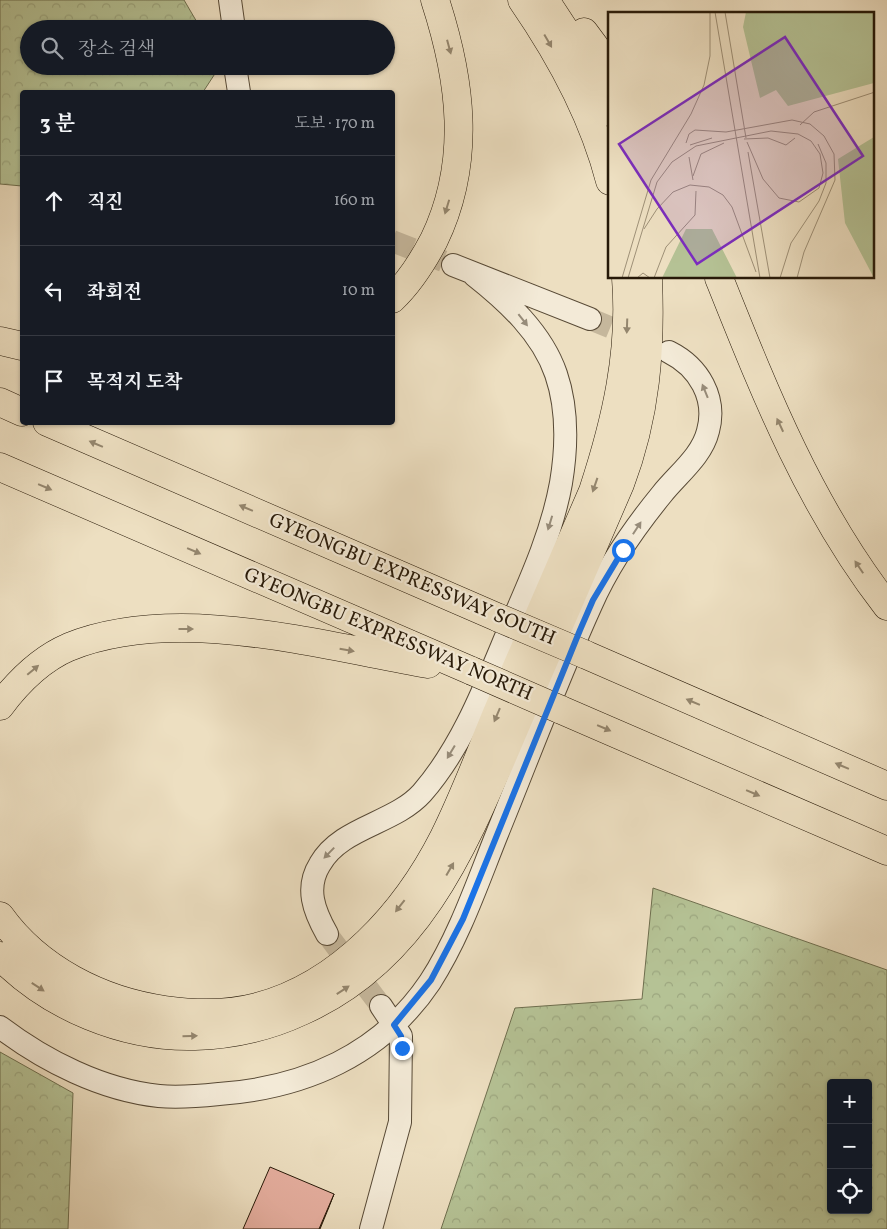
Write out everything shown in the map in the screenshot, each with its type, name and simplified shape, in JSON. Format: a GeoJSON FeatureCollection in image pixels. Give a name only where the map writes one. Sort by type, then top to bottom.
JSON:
{"type":"FeatureCollection","features":[{"type":"Feature","properties":{"kind":"highway"},"geometry":{"type":"LineString","coordinates":[[395,296],[415,273],[438,232],[451,194],[458,159],[460,121],[456,76],[435,0]]}},
{"type":"Feature","properties":{"kind":"highway"},"geometry":{"type":"LineString","coordinates":[[522,0],[542,30],[582,102],[608,175]]}},
{"type":"Feature","properties":{"kind":"highway"},"geometry":{"type":"LineString","coordinates":[[546,0],[581,55],[608,108]]}},
{"type":"Feature","properties":{"kind":"highway"},"geometry":{"type":"LineString","coordinates":[[560,0],[608,64]]}},
{"type":"Feature","properties":{"kind":"highway"},"geometry":{"type":"LineString","coordinates":[[0,916],[11,931],[29,949],[75,981],[128,1002],[186,1012],[234,1012],[278,1001],[338,967],[376,934],[409,894],[444,837],[593,491],[609,442],[621,392],[627,342],[626,279]]}},
{"type":"Feature","properties":{"kind":"highway"},"geometry":{"type":"LineString","coordinates":[[0,956],[34,985],[84,1013],[118,1026],[147,1034],[176,1037],[234,1033],[291,1016],[340,992],[386,956],[431,900],[465,841],[631,456],[639,423],[649,356],[648,279]]}},
{"type":"Feature","properties":{"kind":"highway"},"geometry":{"type":"LineString","coordinates":[[719,279],[771,408],[804,476],[842,542],[887,606]]}},
{"type":"Feature","properties":{"kind":"highway"},"geometry":{"type":"LineString","coordinates":[[0,341],[20,346]]}},
{"type":"Feature","properties":{"kind":"highway"},"geometry":{"type":"LineString","coordinates":[[0,402],[20,411]]}},
{"type":"Feature","properties":{"kind":"highway","name":"GYEONGBU EXPRESSWAY SOUTH"},"geometry":{"type":"LineString","coordinates":[[54,425],[887,786]]}},
{"type":"Feature","properties":{"kind":"highway","name":"GYEONGBU EXPRESSWAY NORTH"},"geometry":{"type":"LineString","coordinates":[[0,467],[887,851]]}},
{"type":"Feature","properties":{"kind":"highway"},"geometry":{"type":"LineString","coordinates":[[0,706],[28,674],[46,660],[67,648],[115,634],[162,629],[219,629],[259,634],[472,671]]}},
{"type":"Feature","properties":{"kind":"street"},"geometry":{"type":"LineString","coordinates":[[230,0],[233,20]]}},
{"type":"Feature","properties":{"kind":"street"},"geometry":{"type":"LineString","coordinates":[[236,75],[239,90]]}},
{"type":"Feature","properties":{"kind":"street"},"geometry":{"type":"LineString","coordinates":[[453,265],[474,275],[590,318]]}},
{"type":"Feature","properties":{"kind":"street"},"geometry":{"type":"LineString","coordinates":[[327,934],[314,909],[312,892],[316,870],[326,855],[339,844],[410,804],[431,782],[446,762],[481,693],[534,571],[561,484],[565,424],[555,372],[530,328],[513,308],[474,275]]}},
{"type":"Feature","properties":{"kind":"street"},"geometry":{"type":"LineString","coordinates":[[0,1027],[46,1058],[114,1086],[159,1096],[194,1096],[241,1093],[284,1084],[314,1075],[350,1059],[394,1025],[431,980],[463,919],[593,600],[640,522],[705,442],[710,423],[708,396],[692,366],[669,352]]}},
{"type":"Feature","properties":{"kind":"street"},"geometry":{"type":"LineString","coordinates":[[371,1229],[400,1122],[401,1036],[381,1006]]}},
{"type":"Feature","properties":{"kind":"green space"},"geometry":{"type":"Polygon","coordinates":[[[0,0],[184,0],[196,20],[20,20],[20,75],[214,75],[204,90],[20,90],[20,186],[0,184],[0,0]]]}},
{"type":"Feature","properties":{"kind":"green space"},"geometry":{"type":"Polygon","coordinates":[[[653,888],[887,970],[887,1229],[441,1229],[515,1008],[642,999],[653,888]]]}},
{"type":"Feature","properties":{"kind":"green space"},"geometry":{"type":"Polygon","coordinates":[[[0,1052],[73,1093],[68,1229],[0,1229],[0,1052]]]}},
{"type":"Feature","properties":{"kind":"building"},"geometry":{"type":"Polygon","coordinates":[[[270,1167],[334,1194],[319,1229],[243,1229],[270,1167]]]}},
{"type":"Feature","properties":{"kind":"tunnel"},"geometry":{"type":"LineString","coordinates":[[395,242],[453,265]]}},
{"type":"Feature","properties":{"kind":"tunnel"},"geometry":{"type":"LineString","coordinates":[[590,319],[641,340]]}},
{"type":"Feature","properties":{"kind":"tunnel"},"geometry":{"type":"LineString","coordinates":[[327,934],[381,1006]]}},
{"type":"Feature","properties":{"kind":"route"},"geometry":{"type":"LineString","coordinates":[[402,1048],[401,1036],[394,1025],[431,980],[457,932],[593,600],[623,550]]}}]}
